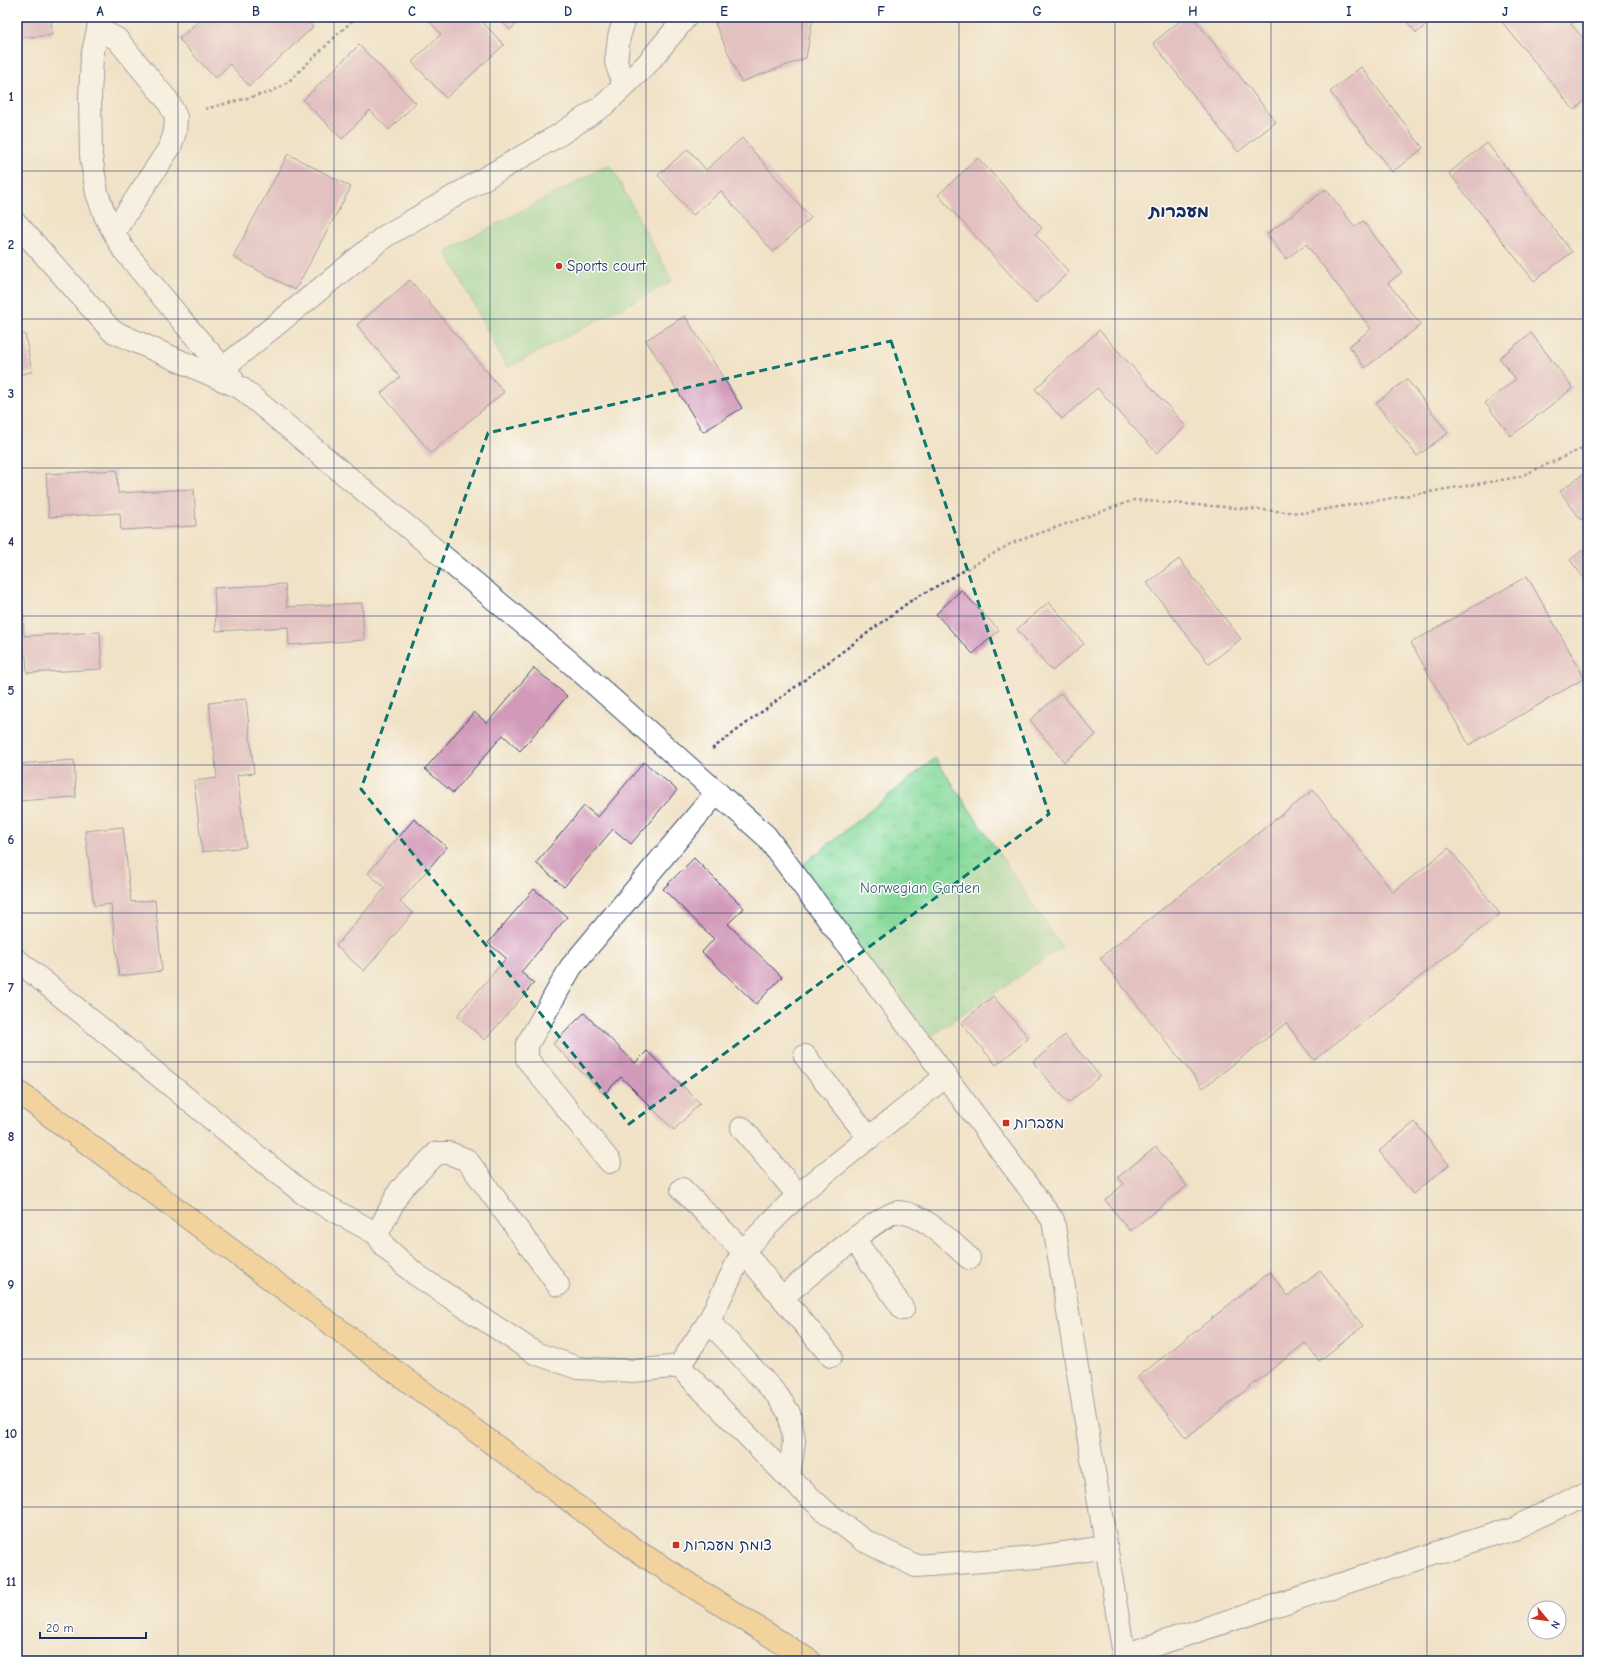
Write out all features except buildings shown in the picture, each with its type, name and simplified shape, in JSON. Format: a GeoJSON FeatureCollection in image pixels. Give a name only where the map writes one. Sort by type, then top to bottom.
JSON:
{"type":"FeatureCollection","features":[{"type":"Feature","properties":{"kind":"main road"},"geometry":{"type":"LineString","coordinates":[[17,1091],[640,1553],[810,1661]]}},
{"type":"Feature","properties":{"kind":"street"},"geometry":{"type":"LineString","coordinates":[[624,86],[616,62],[619,37],[626,17]]}},
{"type":"Feature","properties":{"kind":"street"},"geometry":{"type":"LineString","coordinates":[[223,368],[384,237],[559,135],[604,105],[647,64],[686,17]]}},
{"type":"Feature","properties":{"kind":"street"},"geometry":{"type":"LineString","coordinates":[[100,23],[117,39],[168,101],[176,117],[175,132],[170,147],[114,232]]}},
{"type":"Feature","properties":{"kind":"street"},"geometry":{"type":"LineString","coordinates":[[100,23],[92,63],[90,97],[91,156],[97,193],[106,218],[123,249],[188,328],[241,388],[571,663],[766,836],[1053,1220],[1106,1547],[1128,1659],[1516,1527],[1588,1493]]}},
{"type":"Feature","properties":{"kind":"street"},"geometry":{"type":"LineString","coordinates":[[17,224],[112,332],[241,388]]}},
{"type":"Feature","properties":{"kind":"street"},"geometry":{"type":"LineString","coordinates":[[610,1162],[527,1058],[527,1045],[571,967],[717,792]]}},
{"type":"Feature","properties":{"kind":"street"},"geometry":{"type":"LineString","coordinates":[[17,960],[304,1194],[377,1234],[385,1246],[415,1274],[536,1353],[578,1368],[634,1371],[679,1366],[709,1321],[743,1251],[798,1196],[946,1076]]}},
{"type":"Feature","properties":{"kind":"street"},"geometry":{"type":"LineString","coordinates":[[805,1056],[869,1138]]}},
{"type":"Feature","properties":{"kind":"street"},"geometry":{"type":"LineString","coordinates":[[742,1128],[798,1196]]}},
{"type":"Feature","properties":{"kind":"street"},"geometry":{"type":"LineString","coordinates":[[377,1234],[400,1190],[437,1153],[449,1153],[467,1160],[558,1285]]}},
{"type":"Feature","properties":{"kind":"street"},"geometry":{"type":"LineString","coordinates":[[682,1189],[743,1251],[831,1356]]}},
{"type":"Feature","properties":{"kind":"street"},"geometry":{"type":"LineString","coordinates":[[782,1298],[878,1221],[897,1212],[910,1214],[925,1221],[969,1258]]}},
{"type":"Feature","properties":{"kind":"street"},"geometry":{"type":"LineString","coordinates":[[855,1240],[904,1309]]}},
{"type":"Feature","properties":{"kind":"street"},"geometry":{"type":"LineString","coordinates":[[709,1321],[777,1395],[789,1413],[794,1441],[789,1478]]}},
{"type":"Feature","properties":{"kind":"street"},"geometry":{"type":"LineString","coordinates":[[679,1366],[789,1478],[825,1511],[863,1540],[916,1566],[1037,1557],[1106,1547]]}},
{"type":"Feature","properties":{"kind":"path"},"geometry":{"type":"LineString","coordinates":[[176,117],[271,92],[288,82],[356,17]]}},
{"type":"Feature","properties":{"kind":"path"},"geometry":{"type":"LineString","coordinates":[[688,767],[909,602],[1012,543],[1134,500],[1302,513],[1519,477],[1588,446]]}},
{"type":"Feature","properties":{"kind":"highlighted area"},"geometry":{"type":"Polygon","coordinates":[[[891,341],[1049,814],[629,1124],[361,789],[488,433],[891,341]]]}},
{"type":"Feature","properties":{"kind":"green space","name":"Sports court"},"geometry":{"type":"Polygon","coordinates":[[[610,164],[672,281],[507,368],[446,251],[610,164]]]}},
{"type":"Feature","properties":{"kind":"green space","name":"Norwegian Garden"},"geometry":{"type":"Polygon","coordinates":[[[935,758],[1062,947],[927,1039],[800,867],[935,758]]]}},
{"type":"Feature","properties":{"kind":"place","name":"Sports court"},"geometry":{"type":"Point","coordinates":[559,266]}},
{"type":"Feature","properties":{"kind":"place","name":"מעברות"},"geometry":{"type":"Point","coordinates":[1006,1123]}},
{"type":"Feature","properties":{"kind":"place","name":"צומת מעברות"},"geometry":{"type":"Point","coordinates":[676,1545]}},
{"type":"Feature","properties":{"kind":"district","name":"מעברות"},"geometry":{"type":"Point","coordinates":[1179,211]}}]}
